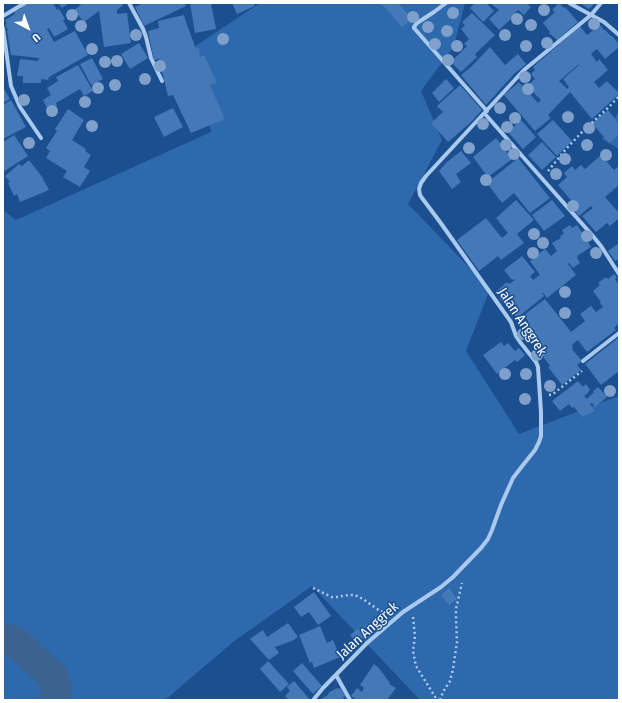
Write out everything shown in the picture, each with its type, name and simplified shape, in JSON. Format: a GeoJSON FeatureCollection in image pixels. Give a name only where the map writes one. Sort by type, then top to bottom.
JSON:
{"type":"FeatureCollection","features":[{"type":"Feature","properties":{"kind":"street"},"geometry":{"type":"LineString","coordinates":[[3,16],[25,3]]}},
{"type":"Feature","properties":{"kind":"street"},"geometry":{"type":"LineString","coordinates":[[129,3],[144,29],[151,58],[162,81]]}},
{"type":"Feature","properties":{"kind":"street"},"geometry":{"type":"LineString","coordinates":[[446,3],[417,24],[414,28],[592,235],[619,274]]}},
{"type":"Feature","properties":{"kind":"street"},"geometry":{"type":"LineString","coordinates":[[569,3],[604,22],[619,35]]}},
{"type":"Feature","properties":{"kind":"street"},"geometry":{"type":"LineString","coordinates":[[486,112],[524,70],[591,15],[601,3]]}},
{"type":"Feature","properties":{"kind":"street"},"geometry":{"type":"LineString","coordinates":[[3,28],[10,86],[20,107],[41,138]]}},
{"type":"Feature","properties":{"kind":"street","name":"Jalan Anggrek"},"geometry":{"type":"LineString","coordinates":[[314,699],[367,643],[399,615],[438,590],[481,548],[488,539],[513,478],[535,450],[539,442],[541,428],[538,365],[516,336],[511,322],[419,192],[420,186],[426,176],[486,112]]}},
{"type":"Feature","properties":{"kind":"street"},"geometry":{"type":"LineString","coordinates":[[583,361],[619,333]]}},
{"type":"Feature","properties":{"kind":"street"},"geometry":{"type":"LineString","coordinates":[[336,675],[350,700]]}},
{"type":"Feature","properties":{"kind":"path"},"geometry":{"type":"LineString","coordinates":[[545,181],[548,171],[566,149],[619,96]]}},
{"type":"Feature","properties":{"kind":"path"},"geometry":{"type":"LineString","coordinates":[[540,396],[548,396],[553,394],[581,373],[583,371],[583,361]]}},
{"type":"Feature","properties":{"kind":"path"},"geometry":{"type":"LineString","coordinates":[[440,700],[450,681],[455,657],[457,642],[456,609],[463,578]]}},
{"type":"Feature","properties":{"kind":"path"},"geometry":{"type":"LineString","coordinates":[[313,588],[332,597],[355,595],[380,611],[399,615]]}},
{"type":"Feature","properties":{"kind":"path"},"geometry":{"type":"LineString","coordinates":[[412,607],[415,636],[413,651],[415,662],[437,700]]}},
{"type":"Feature","properties":{"kind":"shaded area"},"geometry":{"type":"Polygon","coordinates":[[[260,3],[465,3],[454,46],[421,91],[442,140],[408,204],[490,289],[466,351],[519,434],[619,396],[619,700],[420,700],[312,586],[233,642],[165,700],[3,700],[3,210],[16,220],[211,132],[194,47],[260,3]]]}},
{"type":"Feature","properties":{"kind":"shaded area"},"geometry":{"type":"Polygon","coordinates":[[[619,111],[619,149],[602,139],[619,111]]]}},
{"type":"Feature","properties":{"kind":"building"},"geometry":{"type":"Polygon","coordinates":[[[28,3],[53,3],[65,19],[63,20],[68,29],[54,37],[49,28],[47,29],[54,42],[75,31],[88,55],[49,77],[48,80],[41,79],[41,83],[23,83],[23,76],[17,76],[20,59],[38,61],[39,58],[11,55],[8,30],[5,25],[7,24],[5,20],[28,3]]]}},
{"type":"Feature","properties":{"kind":"building"},"geometry":{"type":"Polygon","coordinates":[[[58,3],[69,3],[62,8],[58,3]]]}},
{"type":"Feature","properties":{"kind":"building"},"geometry":{"type":"Polygon","coordinates":[[[79,3],[122,3],[123,5],[117,10],[117,14],[127,13],[131,43],[104,47],[99,11],[84,22],[74,10],[81,5],[79,3]]]}},
{"type":"Feature","properties":{"kind":"building"},"geometry":{"type":"Polygon","coordinates":[[[144,3],[184,3],[186,6],[144,26],[135,7],[144,3]]]}},
{"type":"Feature","properties":{"kind":"building"},"geometry":{"type":"Polygon","coordinates":[[[190,3],[211,3],[216,29],[195,33],[190,3]]]}},
{"type":"Feature","properties":{"kind":"building"},"geometry":{"type":"Polygon","coordinates":[[[232,3],[253,3],[255,6],[237,14],[232,3]]]}},
{"type":"Feature","properties":{"kind":"building"},"geometry":{"type":"Polygon","coordinates":[[[381,3],[398,3],[412,19],[402,27],[381,3]]]}},
{"type":"Feature","properties":{"kind":"building"},"geometry":{"type":"Polygon","coordinates":[[[475,3],[486,3],[494,11],[483,22],[470,8],[475,3]]]}},
{"type":"Feature","properties":{"kind":"building"},"geometry":{"type":"Polygon","coordinates":[[[490,3],[526,3],[531,7],[524,15],[518,10],[499,30],[489,19],[499,10],[490,3]]]}},
{"type":"Feature","properties":{"kind":"building"},"geometry":{"type":"Polygon","coordinates":[[[559,3],[564,8],[565,7],[578,22],[557,40],[549,33],[550,32],[543,23],[555,12],[552,10],[559,3]]]}},
{"type":"Feature","properties":{"kind":"building"},"geometry":{"type":"Polygon","coordinates":[[[580,3],[595,3],[589,9],[580,3]]]}},
{"type":"Feature","properties":{"kind":"building"},"geometry":{"type":"Polygon","coordinates":[[[472,13],[495,35],[475,54],[477,57],[461,72],[451,62],[467,46],[464,44],[469,39],[461,29],[465,25],[462,22],[472,13]]]}},
{"type":"Feature","properties":{"kind":"building"},"geometry":{"type":"Polygon","coordinates":[[[184,15],[196,49],[199,48],[200,57],[204,55],[217,83],[210,85],[225,119],[191,133],[173,95],[168,96],[159,59],[154,60],[148,31],[159,28],[158,21],[184,15]]]}},
{"type":"Feature","properties":{"kind":"building"},"geometry":{"type":"Polygon","coordinates":[[[600,25],[619,44],[619,47],[605,59],[597,49],[591,54],[597,62],[599,59],[608,70],[594,82],[599,88],[607,81],[619,94],[592,119],[570,92],[548,115],[551,118],[535,131],[504,95],[519,82],[538,103],[541,100],[527,86],[535,79],[531,74],[535,70],[533,67],[580,26],[587,35],[600,25]],[[579,65],[559,81],[567,89],[569,87],[563,79],[579,65]]]}},
{"type":"Feature","properties":{"kind":"building"},"geometry":{"type":"Polygon","coordinates":[[[139,43],[148,58],[130,69],[121,54],[139,43]]]}},
{"type":"Feature","properties":{"kind":"building"},"geometry":{"type":"Polygon","coordinates":[[[490,47],[505,65],[518,54],[526,64],[514,74],[486,105],[461,75],[490,47]]]}},
{"type":"Feature","properties":{"kind":"building"},"geometry":{"type":"Polygon","coordinates":[[[92,58],[103,79],[91,85],[80,64],[92,58]]]}},
{"type":"Feature","properties":{"kind":"building"},"geometry":{"type":"Polygon","coordinates":[[[78,65],[93,91],[84,96],[80,89],[56,103],[57,106],[48,110],[43,100],[51,95],[47,88],[58,81],[56,77],[78,65]]]}},
{"type":"Feature","properties":{"kind":"building"},"geometry":{"type":"Polygon","coordinates":[[[446,79],[454,88],[439,102],[432,93],[446,79]]]}},
{"type":"Feature","properties":{"kind":"building"},"geometry":{"type":"Polygon","coordinates":[[[460,85],[482,110],[470,123],[448,142],[431,123],[443,112],[437,106],[460,85]]]}},
{"type":"Feature","properties":{"kind":"building"},"geometry":{"type":"Polygon","coordinates":[[[4,89],[10,99],[3,103],[3,90],[4,89]]]}},
{"type":"Feature","properties":{"kind":"building"},"geometry":{"type":"Polygon","coordinates":[[[11,100],[26,127],[3,139],[3,105],[11,100]]]}},
{"type":"Feature","properties":{"kind":"building"},"geometry":{"type":"Polygon","coordinates":[[[173,108],[183,127],[164,137],[154,117],[173,108]]]}},
{"type":"Feature","properties":{"kind":"building"},"geometry":{"type":"Polygon","coordinates":[[[68,109],[84,120],[72,140],[86,149],[85,151],[91,155],[84,167],[90,171],[80,187],[63,177],[67,171],[46,158],[50,151],[46,148],[57,131],[55,129],[68,109]]]}},
{"type":"Feature","properties":{"kind":"building"},"geometry":{"type":"Polygon","coordinates":[[[608,110],[619,124],[619,135],[609,143],[592,123],[608,110]]]}},
{"type":"Feature","properties":{"kind":"building"},"geometry":{"type":"Polygon","coordinates":[[[521,120],[536,137],[523,149],[508,132],[521,120]]]}},
{"type":"Feature","properties":{"kind":"building"},"geometry":{"type":"Polygon","coordinates":[[[553,120],[572,141],[557,156],[537,134],[553,120]]]}},
{"type":"Feature","properties":{"kind":"building"},"geometry":{"type":"Polygon","coordinates":[[[14,135],[28,156],[3,172],[3,142],[14,135]]]}},
{"type":"Feature","properties":{"kind":"building"},"geometry":{"type":"Polygon","coordinates":[[[496,138],[512,159],[488,177],[473,157],[496,138]]]}},
{"type":"Feature","properties":{"kind":"building"},"geometry":{"type":"Polygon","coordinates":[[[542,142],[556,157],[542,170],[528,155],[542,142]]]}},
{"type":"Feature","properties":{"kind":"building"},"geometry":{"type":"Polygon","coordinates":[[[461,151],[471,163],[456,174],[461,182],[452,189],[439,171],[447,162],[461,151]]]}},
{"type":"Feature","properties":{"kind":"building"},"geometry":{"type":"Polygon","coordinates":[[[601,155],[614,170],[619,166],[619,185],[605,197],[619,213],[619,218],[610,226],[607,223],[596,232],[582,216],[593,208],[591,206],[579,216],[573,209],[576,206],[558,185],[567,177],[564,173],[572,166],[575,170],[581,165],[585,169],[601,155]]]}},
{"type":"Feature","properties":{"kind":"building"},"geometry":{"type":"Polygon","coordinates":[[[518,158],[550,198],[530,213],[514,193],[502,203],[487,183],[518,158]]]}},
{"type":"Feature","properties":{"kind":"building"},"geometry":{"type":"Polygon","coordinates":[[[29,160],[42,177],[49,190],[20,202],[17,194],[14,196],[8,183],[10,182],[5,176],[19,164],[22,166],[29,160]]]}},
{"type":"Feature","properties":{"kind":"building"},"geometry":{"type":"Polygon","coordinates":[[[516,200],[534,220],[517,234],[524,243],[501,260],[498,256],[479,271],[457,240],[486,218],[502,238],[508,233],[496,218],[516,200]]]}},
{"type":"Feature","properties":{"kind":"building"},"geometry":{"type":"Polygon","coordinates":[[[552,200],[565,216],[544,231],[532,215],[552,200]]]}},
{"type":"Feature","properties":{"kind":"building"},"geometry":{"type":"Polygon","coordinates":[[[570,225],[572,228],[577,225],[591,247],[577,256],[580,263],[573,268],[569,263],[568,264],[576,275],[547,298],[542,293],[544,296],[517,318],[511,310],[509,311],[499,298],[501,297],[497,291],[507,282],[509,284],[515,280],[512,280],[504,270],[522,256],[535,272],[530,276],[533,280],[540,275],[530,261],[545,249],[551,256],[557,251],[552,243],[561,238],[560,236],[564,234],[562,230],[570,225]]]}},
{"type":"Feature","properties":{"kind":"building"},"geometry":{"type":"Polygon","coordinates":[[[619,243],[619,259],[615,261],[608,251],[619,243]]]}},
{"type":"Feature","properties":{"kind":"building"},"geometry":{"type":"Polygon","coordinates":[[[614,274],[619,285],[619,323],[614,328],[616,330],[587,352],[578,340],[572,345],[572,349],[582,361],[577,365],[581,370],[562,385],[548,367],[550,366],[539,351],[543,349],[524,325],[528,321],[524,315],[545,299],[571,332],[585,321],[580,314],[591,306],[596,312],[603,307],[593,291],[600,285],[598,283],[606,277],[608,279],[614,274]]]}},
{"type":"Feature","properties":{"kind":"building"},"geometry":{"type":"Polygon","coordinates":[[[618,338],[619,371],[601,385],[585,364],[618,338]]]}},
{"type":"Feature","properties":{"kind":"building"},"geometry":{"type":"Polygon","coordinates":[[[501,342],[504,346],[508,343],[515,351],[519,348],[525,355],[517,362],[515,360],[497,374],[483,355],[501,342]]]}},
{"type":"Feature","properties":{"kind":"building"},"geometry":{"type":"Polygon","coordinates":[[[578,381],[583,387],[586,384],[590,390],[584,396],[587,399],[598,387],[607,397],[595,407],[592,403],[590,404],[595,411],[582,417],[574,407],[572,408],[569,404],[560,411],[552,401],[578,381]]]}},
{"type":"Feature","properties":{"kind":"building"},"geometry":{"type":"Polygon","coordinates":[[[449,588],[457,599],[449,605],[441,595],[449,588]]]}},
{"type":"Feature","properties":{"kind":"building"},"geometry":{"type":"Polygon","coordinates":[[[314,592],[331,616],[318,625],[309,612],[301,617],[294,607],[314,592]]]}},
{"type":"Feature","properties":{"kind":"building"},"geometry":{"type":"Polygon","coordinates":[[[288,623],[298,637],[292,641],[275,647],[279,653],[269,660],[250,639],[263,630],[267,637],[288,623]]]}},
{"type":"Feature","properties":{"kind":"building"},"geometry":{"type":"Polygon","coordinates":[[[368,623],[373,628],[357,643],[350,635],[358,628],[360,630],[368,623]]]}},
{"type":"Feature","properties":{"kind":"building"},"geometry":{"type":"Polygon","coordinates":[[[320,626],[327,643],[333,640],[340,657],[314,668],[312,662],[310,663],[299,635],[320,626]]]}},
{"type":"Feature","properties":{"kind":"building"},"geometry":{"type":"Polygon","coordinates":[[[268,661],[289,684],[280,692],[260,669],[268,661]]]}},
{"type":"Feature","properties":{"kind":"building"},"geometry":{"type":"Polygon","coordinates":[[[302,663],[322,686],[313,694],[293,671],[302,663]]]}},
{"type":"Feature","properties":{"kind":"building"},"geometry":{"type":"Polygon","coordinates":[[[374,664],[379,668],[390,683],[389,684],[396,688],[387,700],[357,700],[351,696],[357,688],[362,692],[364,688],[360,685],[374,664]]]}},
{"type":"Feature","properties":{"kind":"building"},"geometry":{"type":"Polygon","coordinates":[[[294,681],[310,700],[289,700],[285,696],[290,691],[287,687],[294,681]]]}},
{"type":"Feature","properties":{"kind":"building"},"geometry":{"type":"Polygon","coordinates":[[[340,688],[345,696],[343,698],[345,700],[320,700],[329,694],[328,693],[340,688]]]}},
{"type":"Feature","properties":{"kind":"waterway"},"geometry":{"type":"LineString","coordinates":[[3,638],[14,641],[53,676],[57,690],[53,700]]}}]}
